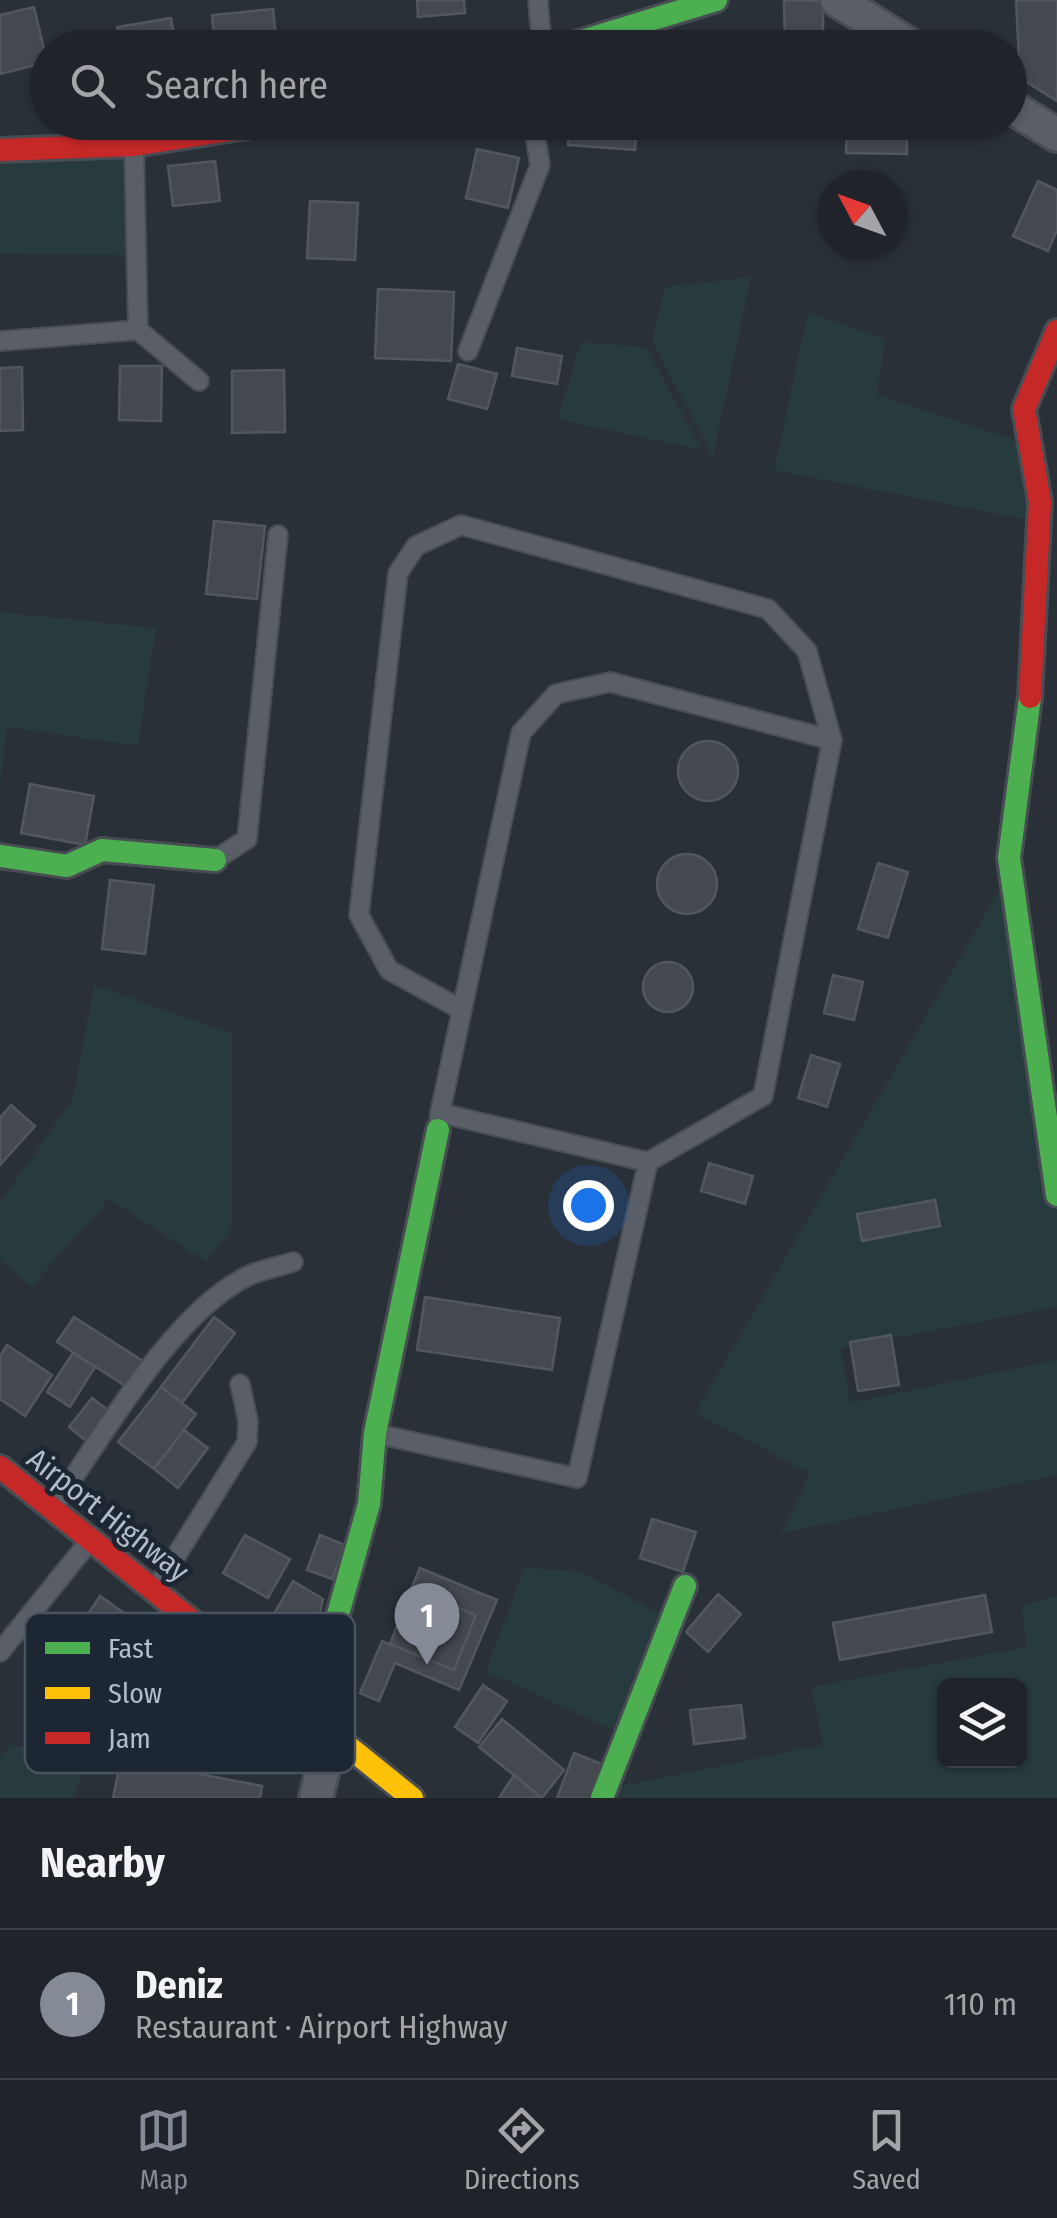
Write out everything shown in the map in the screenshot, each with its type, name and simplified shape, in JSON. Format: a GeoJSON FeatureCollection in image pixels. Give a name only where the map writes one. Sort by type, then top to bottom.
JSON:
{"type":"FeatureCollection","features":[{"type":"Feature","properties":{"kind":"main road"},"geometry":{"type":"LineString","coordinates":[[618,30],[716,0]]}},
{"type":"Feature","properties":{"kind":"main road"},"geometry":{"type":"LineString","coordinates":[[0,150],[134,145],[165,140]]}},
{"type":"Feature","properties":{"kind":"main road"},"geometry":{"type":"LineString","coordinates":[[1057,331],[1024,409],[1040,502],[1032,678],[1009,858],[1057,1195]]}},
{"type":"Feature","properties":{"kind":"main road"},"geometry":{"type":"LineString","coordinates":[[0,856],[67,866],[102,850],[215,860]]}},
{"type":"Feature","properties":{"kind":"main road"},"geometry":{"type":"LineString","coordinates":[[345,1613],[369,1504],[375,1434],[439,1122]]}},
{"type":"Feature","properties":{"kind":"main road","name":"Airport Highway"},"geometry":{"type":"LineString","coordinates":[[0,1467],[184,1613]]}},
{"type":"Feature","properties":{"kind":"main road"},"geometry":{"type":"LineString","coordinates":[[602,1798],[685,1586]]}},
{"type":"Feature","properties":{"kind":"main road","name":"Airport Highway"},"geometry":{"type":"LineString","coordinates":[[355,1751],[412,1798]]}},
{"type":"Feature","properties":{"kind":"street"},"geometry":{"type":"LineString","coordinates":[[837,0],[885,30]]}},
{"type":"Feature","properties":{"kind":"street"},"geometry":{"type":"LineString","coordinates":[[1027,116],[1057,135]]}},
{"type":"Feature","properties":{"kind":"street"},"geometry":{"type":"LineString","coordinates":[[316,1798],[318,1773]]}},
{"type":"Feature","properties":{"kind":"lane"},"geometry":{"type":"LineString","coordinates":[[538,0],[540,30]]}},
{"type":"Feature","properties":{"kind":"lane"},"geometry":{"type":"LineString","coordinates":[[468,350],[540,165],[536,140]]}},
{"type":"Feature","properties":{"kind":"lane"},"geometry":{"type":"LineString","coordinates":[[134,145],[138,330]]}},
{"type":"Feature","properties":{"kind":"lane"},"geometry":{"type":"LineString","coordinates":[[1,341],[138,330],[199,381]]}},
{"type":"Feature","properties":{"kind":"lane"},"geometry":{"type":"LineString","coordinates":[[462,1010],[389,970],[360,916],[398,573],[416,546],[461,525],[768,609],[807,651],[832,740],[763,1096],[648,1162],[439,1122],[520,733],[556,694],[610,682],[832,740]]}},
{"type":"Feature","properties":{"kind":"lane"},"geometry":{"type":"LineString","coordinates":[[215,860],[247,839],[278,535]]}},
{"type":"Feature","properties":{"kind":"lane"},"geometry":{"type":"LineString","coordinates":[[375,1434],[578,1478],[648,1162]]}},
{"type":"Feature","properties":{"kind":"lane"},"geometry":{"type":"LineString","coordinates":[[52,1508],[180,1330],[249,1275],[293,1262]]}},
{"type":"Feature","properties":{"kind":"lane"},"geometry":{"type":"LineString","coordinates":[[155,1590],[247,1442],[248,1421],[240,1384]]}},
{"type":"Feature","properties":{"kind":"lane"},"geometry":{"type":"LineString","coordinates":[[31,1613],[91,1539]]}},
{"type":"Feature","properties":{"kind":"lane"},"geometry":{"type":"LineString","coordinates":[[0,1652],[25,1621]]}},
{"type":"Feature","properties":{"kind":"green space"},"geometry":{"type":"Polygon","coordinates":[[[134,145],[136,255],[0,254],[0,150],[134,145]]]}},
{"type":"Feature","properties":{"kind":"green space"},"geometry":{"type":"Polygon","coordinates":[[[751,277],[713,457],[652,341],[665,287],[751,277]]]}},
{"type":"Feature","properties":{"kind":"green space"},"geometry":{"type":"Polygon","coordinates":[[[808,312],[885,339],[877,395],[1035,446],[1029,520],[774,470],[808,312]]]}},
{"type":"Feature","properties":{"kind":"green space"},"geometry":{"type":"Polygon","coordinates":[[[581,342],[646,347],[702,450],[557,419],[581,342]]]}},
{"type":"Feature","properties":{"kind":"green space"},"geometry":{"type":"Polygon","coordinates":[[[0,612],[156,628],[138,746],[7,727],[0,788],[0,612]]]}},
{"type":"Feature","properties":{"kind":"green space"},"geometry":{"type":"Polygon","coordinates":[[[1004,882],[1057,1209],[1057,1307],[841,1348],[850,1403],[1057,1360],[1057,1475],[782,1533],[810,1473],[695,1413],[1004,882]]]}},
{"type":"Feature","properties":{"kind":"green space"},"geometry":{"type":"Polygon","coordinates":[[[94,985],[232,1034],[232,1227],[207,1262],[109,1199],[31,1287],[0,1260],[0,1203],[73,1098],[94,985]]]}},
{"type":"Feature","properties":{"kind":"green space"},"geometry":{"type":"Polygon","coordinates":[[[524,1568],[580,1571],[667,1618],[622,1734],[486,1671],[524,1568]]]}},
{"type":"Feature","properties":{"kind":"green space"},"geometry":{"type":"Polygon","coordinates":[[[1057,1596],[1057,1798],[602,1798],[606,1789],[823,1745],[811,1687],[1027,1647],[1021,1606],[1057,1596]]]}},
{"type":"Feature","properties":{"kind":"green space"},"geometry":{"type":"Polygon","coordinates":[[[11,1744],[25,1747],[25,1773],[83,1773],[74,1798],[0,1798],[0,1757],[11,1744]]]}},
{"type":"Feature","properties":{"kind":"building"},"geometry":{"type":"Polygon","coordinates":[[[417,0],[464,0],[465,13],[418,17],[417,0]]]}},
{"type":"Feature","properties":{"kind":"building"},"geometry":{"type":"Polygon","coordinates":[[[784,0],[823,1],[823,30],[785,30],[784,0]]]}},
{"type":"Feature","properties":{"kind":"building"},"geometry":{"type":"Polygon","coordinates":[[[1016,0],[1057,0],[1057,101],[1027,82],[1027,30],[1018,30],[1016,0]]]}},
{"type":"Feature","properties":{"kind":"building"},"geometry":{"type":"Polygon","coordinates":[[[34,7],[39,30],[30,30],[30,66],[0,74],[0,15],[34,7]]]}},
{"type":"Feature","properties":{"kind":"building"},"geometry":{"type":"Polygon","coordinates":[[[273,9],[275,30],[213,30],[212,15],[273,9]]]}},
{"type":"Feature","properties":{"kind":"building"},"geometry":{"type":"Polygon","coordinates":[[[171,18],[173,30],[118,30],[117,27],[171,18]]]}},
{"type":"Feature","properties":{"kind":"building"},"geometry":{"type":"Polygon","coordinates":[[[568,140],[636,140],[635,150],[568,145],[568,140]]]}},
{"type":"Feature","properties":{"kind":"building"},"geometry":{"type":"Polygon","coordinates":[[[846,140],[907,140],[907,154],[846,153],[846,140]]]}},
{"type":"Feature","properties":{"kind":"building"},"geometry":{"type":"Polygon","coordinates":[[[477,149],[519,158],[508,208],[466,198],[477,149]]]}},
{"type":"Feature","properties":{"kind":"building"},"geometry":{"type":"Polygon","coordinates":[[[215,161],[220,201],[173,206],[168,166],[215,161]]]}},
{"type":"Feature","properties":{"kind":"building"},"geometry":{"type":"Polygon","coordinates":[[[1038,181],[1057,190],[1057,230],[1048,251],[1013,236],[1038,181]]]}},
{"type":"Feature","properties":{"kind":"building"},"geometry":{"type":"Polygon","coordinates":[[[310,201],[358,203],[355,260],[307,258],[310,201]]]}},
{"type":"Feature","properties":{"kind":"building"},"geometry":{"type":"Polygon","coordinates":[[[378,289],[454,292],[451,361],[375,358],[378,289]]]}},
{"type":"Feature","properties":{"kind":"building"},"geometry":{"type":"Polygon","coordinates":[[[517,348],[562,356],[557,384],[512,376],[517,348]]]}},
{"type":"Feature","properties":{"kind":"building"},"geometry":{"type":"Polygon","coordinates":[[[458,364],[497,374],[487,409],[448,399],[458,364]]]}},
{"type":"Feature","properties":{"kind":"building"},"geometry":{"type":"Polygon","coordinates":[[[120,366],[162,366],[161,421],[119,420],[120,366]]]}},
{"type":"Feature","properties":{"kind":"building"},"geometry":{"type":"Polygon","coordinates":[[[22,367],[23,430],[0,431],[0,368],[22,367]]]}},
{"type":"Feature","properties":{"kind":"building"},"geometry":{"type":"Polygon","coordinates":[[[284,370],[285,432],[232,433],[232,371],[284,370]]]}},
{"type":"Feature","properties":{"kind":"building"},"geometry":{"type":"Polygon","coordinates":[[[214,521],[265,526],[257,599],[206,594],[214,521]]]}},
{"type":"Feature","properties":{"kind":"building"},"geometry":{"type":"Polygon","coordinates":[[[708,741],[729,750],[738,771],[729,792],[708,801],[687,792],[678,771],[687,750],[708,741]]]}},
{"type":"Feature","properties":{"kind":"building"},"geometry":{"type":"Polygon","coordinates":[[[30,784],[94,796],[85,845],[21,833],[30,784]]]}},
{"type":"Feature","properties":{"kind":"building"},"geometry":{"type":"Polygon","coordinates":[[[687,854],[708,863],[717,884],[708,905],[687,914],[666,905],[657,884],[666,863],[687,854]]]}},
{"type":"Feature","properties":{"kind":"building"},"geometry":{"type":"Polygon","coordinates":[[[878,863],[908,872],[888,938],[858,929],[878,863]]]}},
{"type":"Feature","properties":{"kind":"building"},"geometry":{"type":"Polygon","coordinates":[[[110,880],[154,885],[145,954],[102,949],[110,880]]]}},
{"type":"Feature","properties":{"kind":"building"},"geometry":{"type":"Polygon","coordinates":[[[668,962],[686,969],[693,987],[686,1005],[668,1012],[650,1005],[643,987],[650,969],[668,962]]]}},
{"type":"Feature","properties":{"kind":"building"},"geometry":{"type":"Polygon","coordinates":[[[833,975],[863,982],[854,1020],[824,1013],[833,975]]]}},
{"type":"Feature","properties":{"kind":"building"},"geometry":{"type":"Polygon","coordinates":[[[811,1055],[840,1064],[827,1107],[798,1098],[811,1055]]]}},
{"type":"Feature","properties":{"kind":"building"},"geometry":{"type":"Polygon","coordinates":[[[11,1105],[35,1126],[0,1165],[0,1118],[11,1105]]]}},
{"type":"Feature","properties":{"kind":"building"},"geometry":{"type":"Polygon","coordinates":[[[709,1163],[753,1176],[745,1204],[701,1191],[709,1163]]]}},
{"type":"Feature","properties":{"kind":"building"},"geometry":{"type":"Polygon","coordinates":[[[935,1200],[940,1226],[862,1241],[857,1214],[935,1200]]]}},
{"type":"Feature","properties":{"kind":"building"},"geometry":{"type":"Polygon","coordinates":[[[425,1297],[560,1318],[552,1370],[417,1350],[425,1297]]]}},
{"type":"Feature","properties":{"kind":"building"},"geometry":{"type":"Polygon","coordinates":[[[74,1317],[149,1365],[133,1391],[57,1342],[74,1317]]]}},
{"type":"Feature","properties":{"kind":"building"},"geometry":{"type":"Polygon","coordinates":[[[214,1317],[235,1333],[182,1403],[161,1387],[214,1317]]]}},
{"type":"Feature","properties":{"kind":"building"},"geometry":{"type":"Polygon","coordinates":[[[891,1335],[899,1385],[858,1391],[850,1342],[891,1335]]]}},
{"type":"Feature","properties":{"kind":"building"},"geometry":{"type":"Polygon","coordinates":[[[7,1345],[52,1375],[25,1416],[0,1399],[0,1356],[7,1345]]]}},
{"type":"Feature","properties":{"kind":"building"},"geometry":{"type":"Polygon","coordinates":[[[73,1353],[95,1367],[70,1407],[47,1392],[73,1353]]]}},
{"type":"Feature","properties":{"kind":"building"},"geometry":{"type":"Polygon","coordinates":[[[161,1387],[196,1414],[154,1469],[118,1442],[161,1387]]]}},
{"type":"Feature","properties":{"kind":"building"},"geometry":{"type":"Polygon","coordinates":[[[92,1398],[109,1411],[86,1441],[69,1427],[92,1398]]]}},
{"type":"Feature","properties":{"kind":"building"},"geometry":{"type":"Polygon","coordinates":[[[184,1430],[208,1448],[178,1488],[154,1469],[184,1430]]]}},
{"type":"Feature","properties":{"kind":"building"},"geometry":{"type":"Polygon","coordinates":[[[652,1519],[696,1532],[683,1572],[640,1558],[652,1519]]]}},
{"type":"Feature","properties":{"kind":"building"},"geometry":{"type":"Polygon","coordinates":[[[245,1535],[290,1559],[268,1598],[223,1573],[245,1535]]]}},
{"type":"Feature","properties":{"kind":"building"},"geometry":{"type":"Polygon","coordinates":[[[320,1535],[345,1545],[332,1579],[307,1570],[320,1535]]]}},
{"type":"Feature","properties":{"kind":"building"},"geometry":{"type":"Polygon","coordinates":[[[420,1568],[497,1600],[459,1690],[395,1663],[379,1701],[360,1693],[382,1641],[454,1670],[476,1615],[411,1589],[420,1568]]]}},
{"type":"Feature","properties":{"kind":"building"},"geometry":{"type":"Polygon","coordinates":[[[293,1581],[323,1599],[320,1613],[275,1613],[293,1581]]]}},
{"type":"Feature","properties":{"kind":"building"},"geometry":{"type":"Polygon","coordinates":[[[411,1589],[476,1615],[454,1670],[390,1644],[411,1589]]]}},
{"type":"Feature","properties":{"kind":"building"},"geometry":{"type":"Polygon","coordinates":[[[718,1594],[741,1614],[708,1652],[686,1632],[718,1594]]]}},
{"type":"Feature","properties":{"kind":"building"},"geometry":{"type":"Polygon","coordinates":[[[985,1595],[992,1632],[840,1660],[833,1623],[985,1595]]]}},
{"type":"Feature","properties":{"kind":"building"},"geometry":{"type":"Polygon","coordinates":[[[100,1596],[124,1613],[89,1613],[100,1596]]]}},
{"type":"Feature","properties":{"kind":"building"},"geometry":{"type":"Polygon","coordinates":[[[483,1685],[507,1701],[478,1743],[455,1727],[483,1685]]]}},
{"type":"Feature","properties":{"kind":"building"},"geometry":{"type":"Polygon","coordinates":[[[741,1705],[745,1738],[694,1744],[690,1710],[741,1705]]]}},
{"type":"Feature","properties":{"kind":"building"},"geometry":{"type":"Polygon","coordinates":[[[502,1719],[564,1770],[542,1798],[479,1747],[502,1719]]]}},
{"type":"Feature","properties":{"kind":"building"},"geometry":{"type":"Polygon","coordinates":[[[574,1753],[609,1767],[597,1798],[557,1798],[574,1753]]]}},
{"type":"Feature","properties":{"kind":"building"},"geometry":{"type":"Polygon","coordinates":[[[118,1773],[194,1773],[262,1786],[260,1798],[113,1798],[118,1773]]]}},
{"type":"Feature","properties":{"kind":"building"},"geometry":{"type":"Polygon","coordinates":[[[514,1775],[542,1798],[499,1798],[514,1775]]]}},
{"type":"Feature","properties":{"kind":"traffic: fast"},"geometry":{"type":"LineString","coordinates":[[618,30],[716,0]]}},
{"type":"Feature","properties":{"kind":"traffic: fast"},"geometry":{"type":"LineString","coordinates":[[1030,697],[1009,858],[1057,1195]]}},
{"type":"Feature","properties":{"kind":"traffic: fast"},"geometry":{"type":"LineString","coordinates":[[0,856],[67,866],[102,850],[215,860]]}},
{"type":"Feature","properties":{"kind":"traffic: fast"},"geometry":{"type":"LineString","coordinates":[[338,1613],[369,1504],[375,1433],[438,1130]]}},
{"type":"Feature","properties":{"kind":"traffic: fast"},"geometry":{"type":"LineString","coordinates":[[602,1798],[685,1586]]}},
{"type":"Feature","properties":{"kind":"traffic: slow"},"geometry":{"type":"LineString","coordinates":[[355,1752],[412,1798]]}},
{"type":"Feature","properties":{"kind":"traffic: jam"},"geometry":{"type":"LineString","coordinates":[[0,150],[134,145],[166,140]]}},
{"type":"Feature","properties":{"kind":"traffic: jam"},"geometry":{"type":"LineString","coordinates":[[1030,697],[1040,502],[1024,409],[1057,331]]}},
{"type":"Feature","properties":{"kind":"traffic: jam"},"geometry":{"type":"LineString","coordinates":[[0,1467],[182,1613]]}},
{"type":"Feature","properties":{"kind":"place","name":"Deniz"},"geometry":{"type":"Point","coordinates":[427,1665]}}]}
